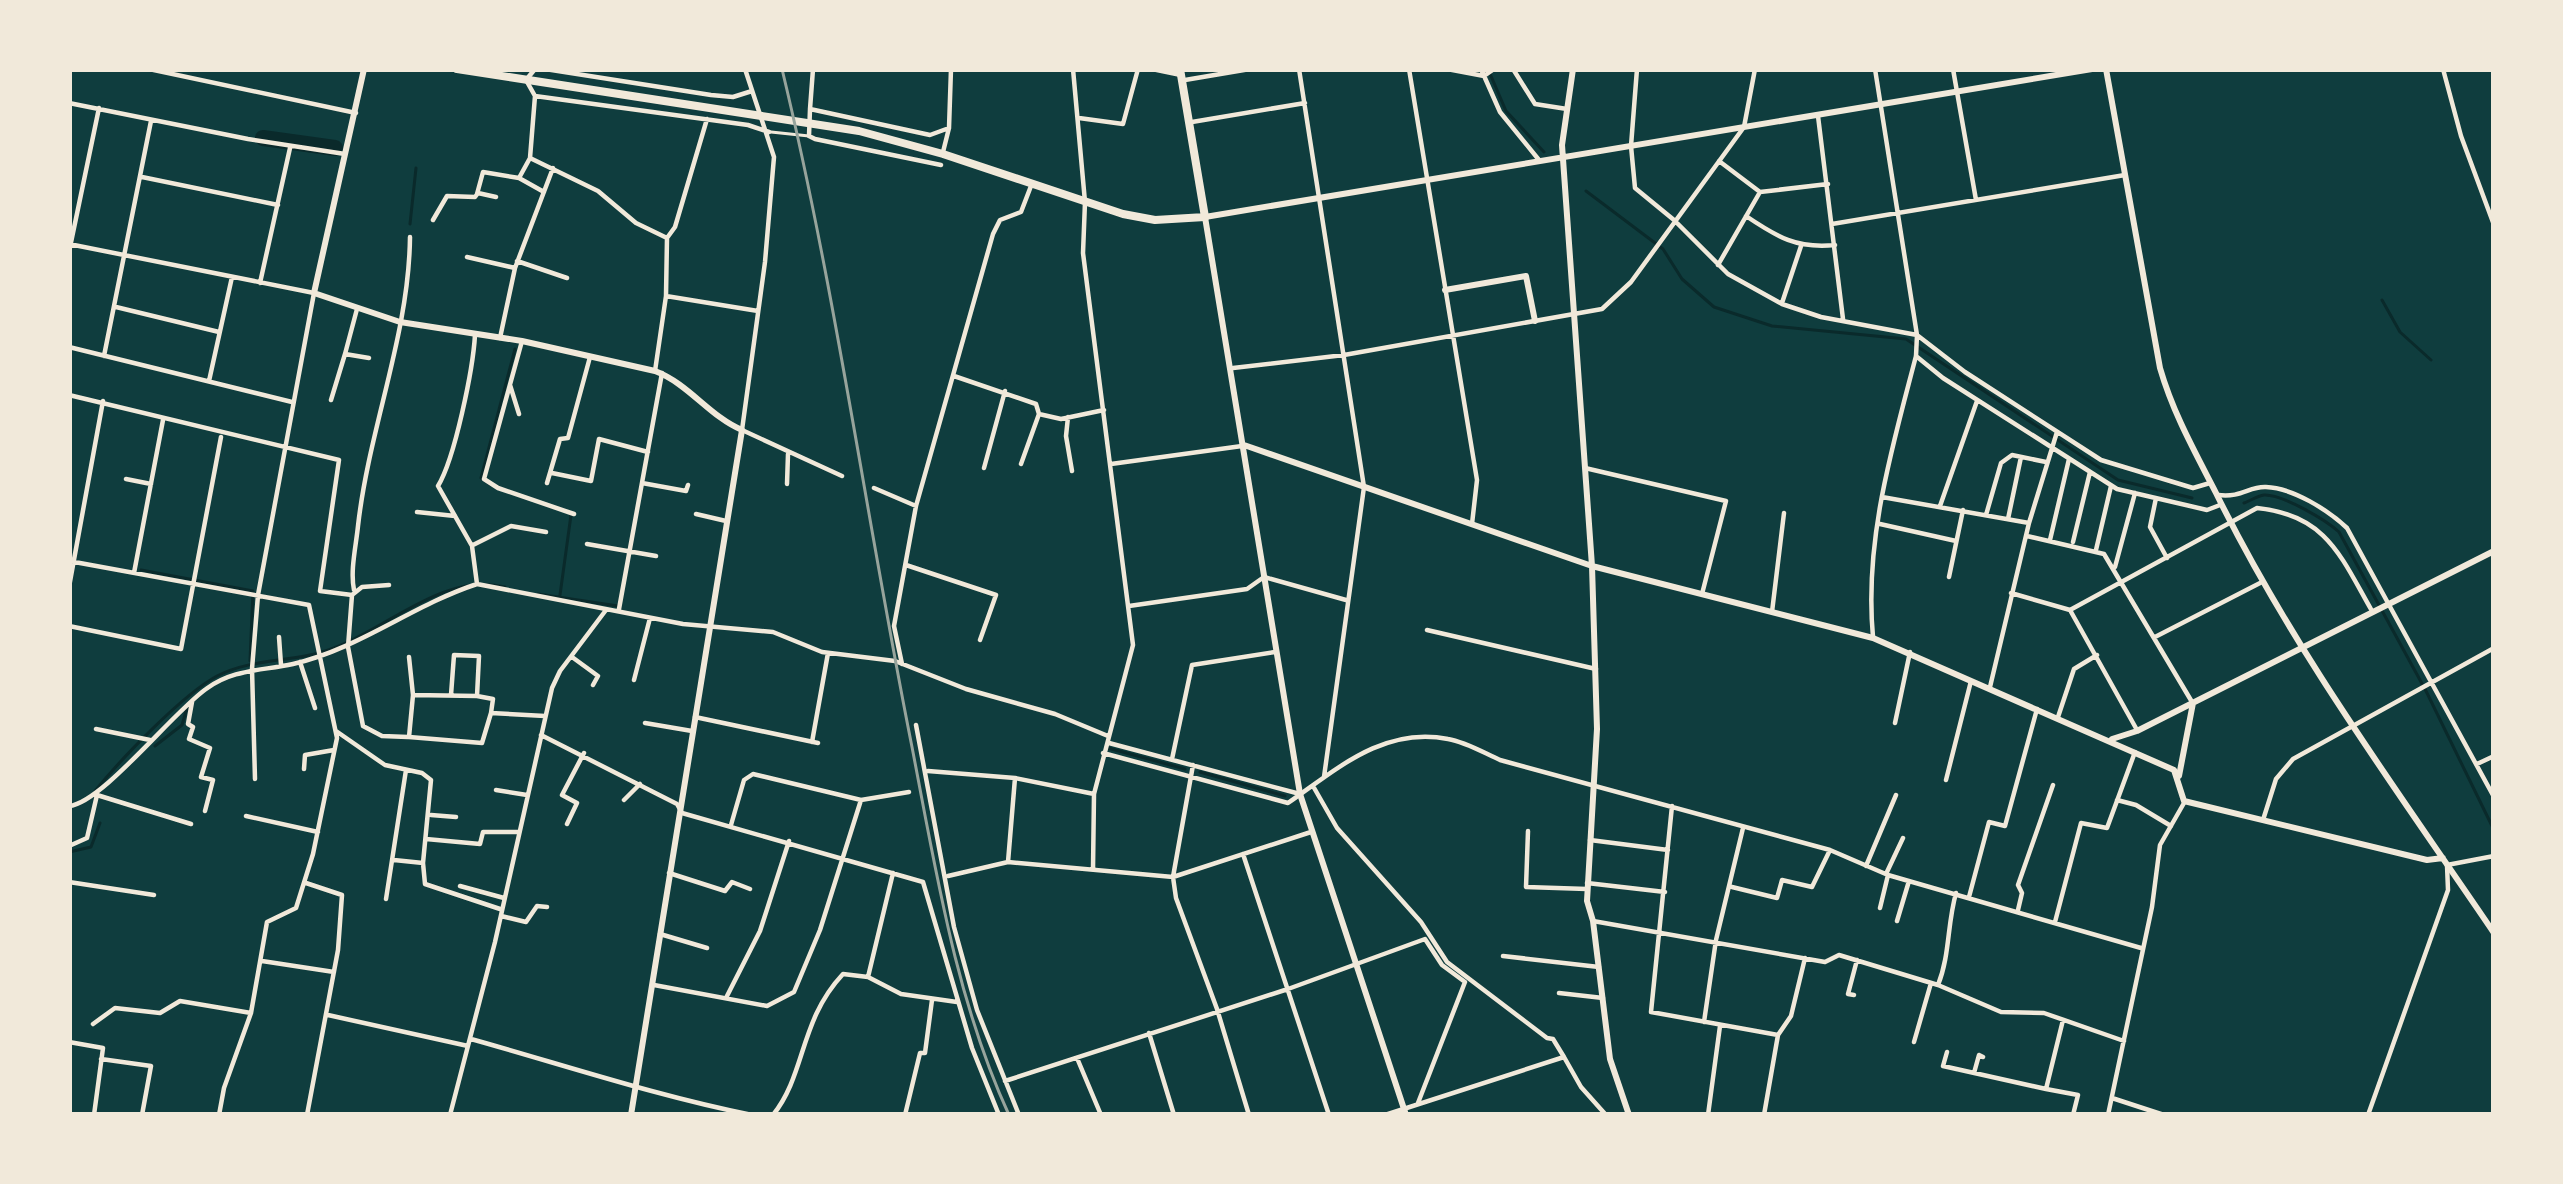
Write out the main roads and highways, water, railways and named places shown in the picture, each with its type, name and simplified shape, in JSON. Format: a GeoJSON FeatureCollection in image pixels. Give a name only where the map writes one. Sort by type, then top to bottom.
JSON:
{"type":"FeatureCollection","features":[{"type":"Feature","properties":{"kind":"highway"},"geometry":{"type":"LineString","coordinates":[[457,69],[859,130],[1155,220],[1205,217],[1181,75]]}},
{"type":"Feature","properties":{"kind":"waterway"},"geometry":{"type":"LineString","coordinates":[[1488,69],[1506,111],[1544,152]]}},
{"type":"Feature","properties":{"kind":"waterway"},"geometry":{"type":"LineString","coordinates":[[263,138],[335,148]]}},
{"type":"Feature","properties":{"kind":"waterway"},"geometry":{"type":"LineString","coordinates":[[410,224],[416,168]]}},
{"type":"Feature","properties":{"kind":"waterway"},"geometry":{"type":"LineString","coordinates":[[1586,191],[1663,249],[1682,279],[1714,307],[1772,326],[1906,339],[2118,480],[2192,498]]}},
{"type":"Feature","properties":{"kind":"waterway"},"geometry":{"type":"LineString","coordinates":[[2382,300],[2400,332],[2431,360]]}},
{"type":"Feature","properties":{"kind":"waterway"},"geometry":{"type":"LineString","coordinates":[[491,485],[481,478],[515,349]]}},
{"type":"Feature","properties":{"kind":"waterway"},"geometry":{"type":"LineString","coordinates":[[2244,503],[2264,495],[2281,499],[2339,532],[2426,691],[2494,830]]}},
{"type":"Feature","properties":{"kind":"waterway"},"geometry":{"type":"LineString","coordinates":[[560,595],[571,515]]}},
{"type":"Feature","properties":{"kind":"waterway"},"geometry":{"type":"LineString","coordinates":[[141,570],[253,591],[250,661]]}},
{"type":"Feature","properties":{"kind":"waterway"},"geometry":{"type":"LineString","coordinates":[[95,791],[170,712],[217,676],[334,648],[460,587],[505,587]]}},
{"type":"Feature","properties":{"kind":"waterway"},"geometry":{"type":"LineString","coordinates":[[538,594],[618,606]]}},
{"type":"Feature","properties":{"kind":"waterway"},"geometry":{"type":"LineString","coordinates":[[155,746],[182,725],[187,708]]}},
{"type":"Feature","properties":{"kind":"waterway"},"geometry":{"type":"LineString","coordinates":[[1108,748],[1185,769]]}},
{"type":"Feature","properties":{"kind":"waterway"},"geometry":{"type":"LineString","coordinates":[[1200,772],[1285,796]]}},
{"type":"Feature","properties":{"kind":"waterway"},"geometry":{"type":"LineString","coordinates":[[69,852],[91,847],[100,823]]}},
{"type":"Feature","properties":{"kind":"railway"},"geometry":{"type":"LineString","coordinates":[[782,69],[819,238],[939,888],[961,981],[1009,1115]]}}]}
